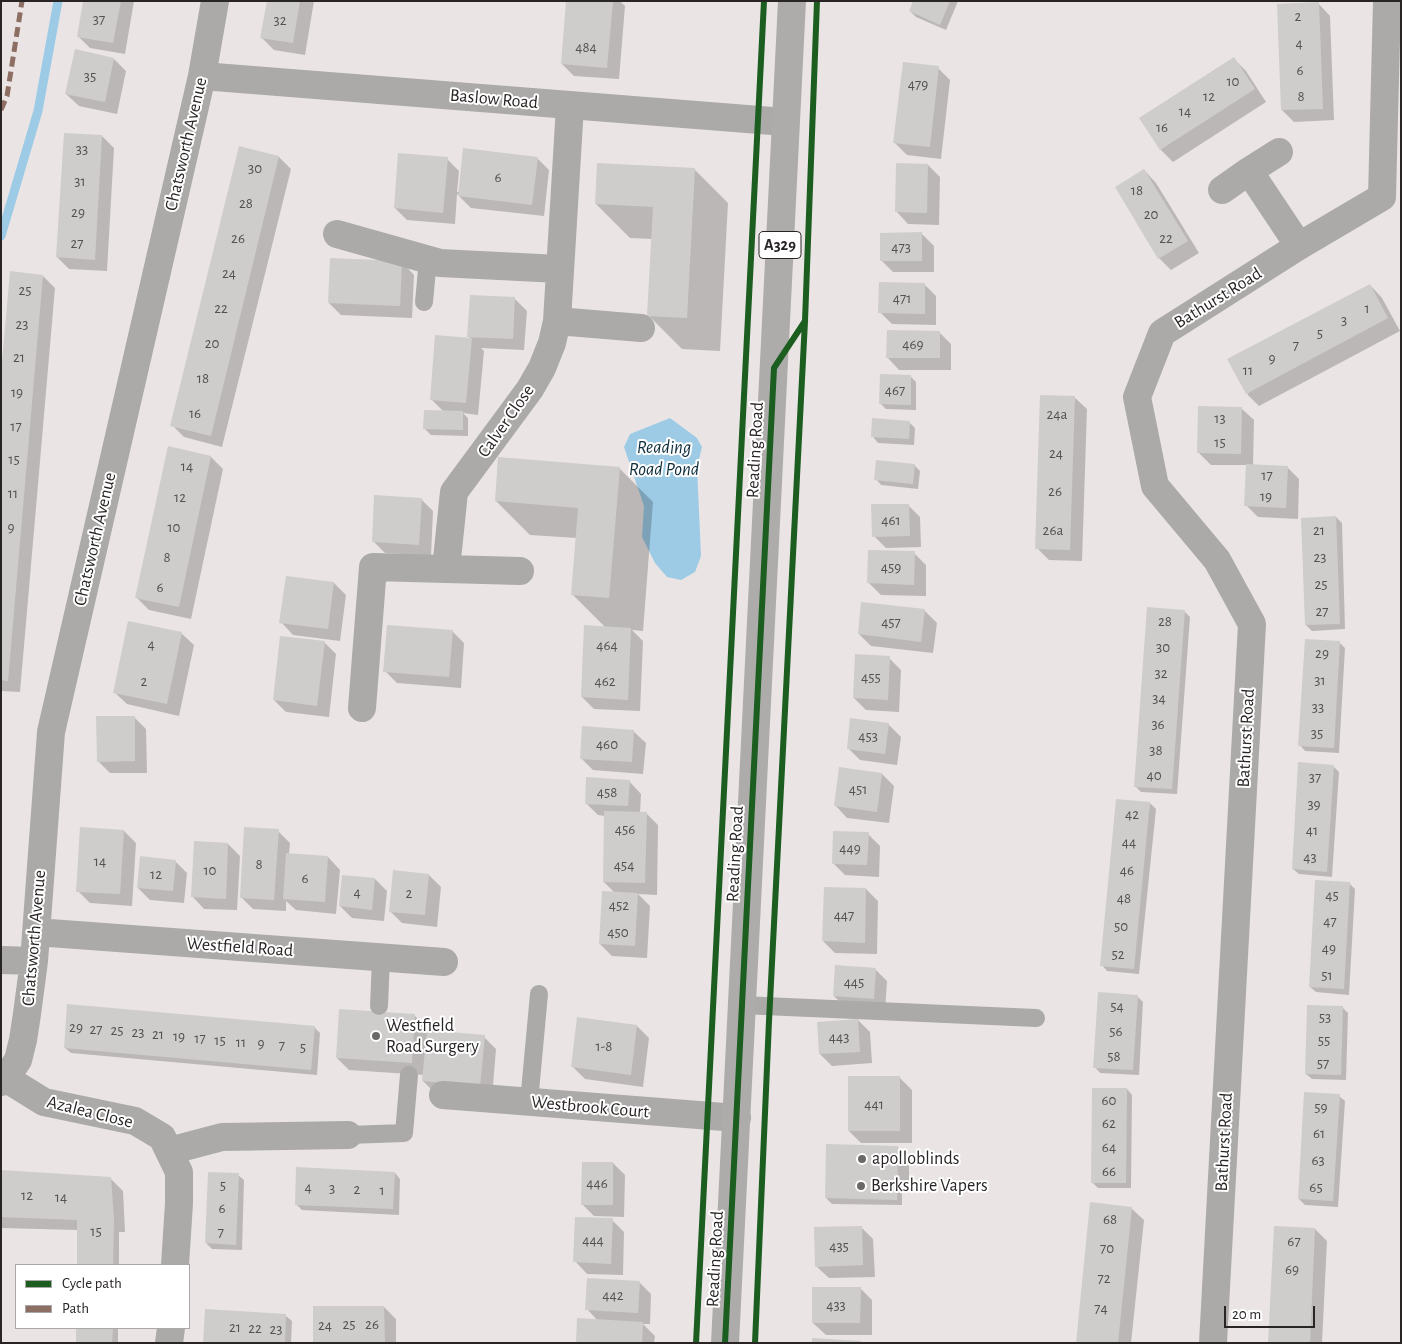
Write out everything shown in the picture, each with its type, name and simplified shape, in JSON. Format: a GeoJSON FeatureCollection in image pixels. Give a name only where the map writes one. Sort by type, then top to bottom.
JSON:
{"type":"FeatureCollection","features":[{"type":"Feature","properties":{"kind":"main road","name":"Reading Road"},"geometry":{"type":"LineString","coordinates":[[725,1343],[792,1]]}},
{"type":"Feature","properties":{"kind":"street","name":"Chatsworth Avenue"},"geometry":{"type":"LineString","coordinates":[[3,1080],[18,1060],[23,1040],[34,961],[51,732],[202,76],[215,1]]}},
{"type":"Feature","properties":{"kind":"street","name":"Bathurst Road"},"geometry":{"type":"LineString","coordinates":[[1214,1343],[1252,624],[1217,560],[1155,486],[1136,397],[1162,333],[1299,246],[1382,197],[1387,1]]}},
{"type":"Feature","properties":{"kind":"street","name":"Baslow Road"},"geometry":{"type":"LineString","coordinates":[[202,76],[785,122]]}},
{"type":"Feature","properties":{"kind":"street","name":"Calver Close"},"geometry":{"type":"LineString","coordinates":[[446,569],[454,492],[530,389],[542,368],[552,344],[557,321],[570,106]]}},
{"type":"Feature","properties":{"kind":"street"},"geometry":{"type":"LineString","coordinates":[[1222,190],[1279,152]]}},
{"type":"Feature","properties":{"kind":"street"},"geometry":{"type":"LineString","coordinates":[[1250,171],[1299,246]]}},
{"type":"Feature","properties":{"kind":"street"},"geometry":{"type":"LineString","coordinates":[[337,234],[440,263],[559,269]]}},
{"type":"Feature","properties":{"kind":"street"},"geometry":{"type":"LineString","coordinates":[[557,321],[641,328]]}},
{"type":"Feature","properties":{"kind":"street"},"geometry":{"type":"LineString","coordinates":[[362,708],[373,567],[520,571]]}},
{"type":"Feature","properties":{"kind":"street","name":"Westfield Road"},"geometry":{"type":"LineString","coordinates":[[36,932],[444,962]]}},
{"type":"Feature","properties":{"kind":"street"},"geometry":{"type":"LineString","coordinates":[[1,960],[34,961]]}},
{"type":"Feature","properties":{"kind":"street","name":"Azalea Close"},"geometry":{"type":"LineString","coordinates":[[3,1080],[44,1102],[135,1121],[162,1137],[179,1172],[175,1264]]}},
{"type":"Feature","properties":{"kind":"street","name":"Westbrook Court"},"geometry":{"type":"LineString","coordinates":[[443,1095],[737,1118]]}},
{"type":"Feature","properties":{"kind":"street"},"geometry":{"type":"LineString","coordinates":[[169,1151],[222,1137],[348,1135]]}},
{"type":"Feature","properties":{"kind":"street"},"geometry":{"type":"LineString","coordinates":[[170,1329],[170,1343]]}},
{"type":"Feature","properties":{"kind":"lane"},"geometry":{"type":"LineString","coordinates":[[424,302],[428,259]]}},
{"type":"Feature","properties":{"kind":"lane"},"geometry":{"type":"LineString","coordinates":[[380,1006],[382,958]]}},
{"type":"Feature","properties":{"kind":"lane"},"geometry":{"type":"LineString","coordinates":[[529,1102],[539,994]]}},
{"type":"Feature","properties":{"kind":"lane"},"geometry":{"type":"LineString","coordinates":[[742,1005],[1036,1018]]}},
{"type":"Feature","properties":{"kind":"lane"},"geometry":{"type":"LineString","coordinates":[[348,1135],[404,1133],[409,1075]]}},
{"type":"Feature","properties":{"kind":"water","name":"Reading Road Pond"},"geometry":{"type":"Polygon","coordinates":[[[670,418],[697,438],[702,447],[697,467],[701,556],[695,572],[681,580],[667,577],[655,563],[642,537],[644,506],[624,447],[630,434],[670,418]]]}},
{"type":"Feature","properties":{"kind":"building"},"geometry":{"type":"Polygon","coordinates":[[[83,1],[121,1],[113,43],[77,37],[83,1]]]}},
{"type":"Feature","properties":{"kind":"building"},"geometry":{"type":"Polygon","coordinates":[[[267,1],[300,1],[293,43],[260,38],[267,1]]]}},
{"type":"Feature","properties":{"kind":"building"},"geometry":{"type":"Polygon","coordinates":[[[566,1],[613,1],[607,68],[561,64],[566,1]]]}},
{"type":"Feature","properties":{"kind":"building"},"geometry":{"type":"Polygon","coordinates":[[[913,1],[950,1],[940,25],[909,11],[913,1]]]}},
{"type":"Feature","properties":{"kind":"building"},"geometry":{"type":"Polygon","coordinates":[[[1319,2],[1323,109],[1281,110],[1277,4],[1319,2]]]}},
{"type":"Feature","properties":{"kind":"building"},"geometry":{"type":"Polygon","coordinates":[[[75,49],[114,58],[105,102],[65,94],[75,49]]]}},
{"type":"Feature","properties":{"kind":"building"},"geometry":{"type":"Polygon","coordinates":[[[1234,57],[1255,89],[1160,150],[1139,118],[1234,57]]]}},
{"type":"Feature","properties":{"kind":"building"},"geometry":{"type":"Polygon","coordinates":[[[903,62],[939,66],[930,147],[893,143],[903,62]]]}},
{"type":"Feature","properties":{"kind":"building"},"geometry":{"type":"Polygon","coordinates":[[[64,133],[102,135],[95,260],[56,257],[64,133]]]}},
{"type":"Feature","properties":{"kind":"building"},"geometry":{"type":"Polygon","coordinates":[[[239,146],[279,156],[211,436],[170,426],[239,146]]]}},
{"type":"Feature","properties":{"kind":"building"},"geometry":{"type":"Polygon","coordinates":[[[463,148],[538,157],[532,205],[458,196],[463,148]]]}},
{"type":"Feature","properties":{"kind":"building"},"geometry":{"type":"Polygon","coordinates":[[[398,153],[448,157],[443,213],[394,208],[398,153]]]}},
{"type":"Feature","properties":{"kind":"building"},"geometry":{"type":"Polygon","coordinates":[[[597,163],[695,168],[687,318],[647,316],[653,207],[595,204],[597,163]]]}},
{"type":"Feature","properties":{"kind":"building"},"geometry":{"type":"Polygon","coordinates":[[[896,163],[928,164],[927,213],[895,212],[896,163]]]}},
{"type":"Feature","properties":{"kind":"building"},"geometry":{"type":"Polygon","coordinates":[[[1144,169],[1188,241],[1158,259],[1115,187],[1144,169]]]}},
{"type":"Feature","properties":{"kind":"building"},"geometry":{"type":"Polygon","coordinates":[[[922,232],[922,261],[880,261],[880,233],[922,232]]]}},
{"type":"Feature","properties":{"kind":"building"},"geometry":{"type":"Polygon","coordinates":[[[330,258],[402,261],[400,306],[328,303],[330,258]]]}},
{"type":"Feature","properties":{"kind":"building"},"geometry":{"type":"Polygon","coordinates":[[[10,271],[43,275],[8,681],[1,680],[1,373],[10,271]]]}},
{"type":"Feature","properties":{"kind":"building"},"geometry":{"type":"Polygon","coordinates":[[[879,282],[925,283],[925,314],[878,313],[879,282]]]}},
{"type":"Feature","properties":{"kind":"building"},"geometry":{"type":"Polygon","coordinates":[[[1370,284],[1388,318],[1246,394],[1227,359],[1370,284]]]}},
{"type":"Feature","properties":{"kind":"building"},"geometry":{"type":"Polygon","coordinates":[[[470,295],[515,297],[513,339],[467,337],[470,295]]]}},
{"type":"Feature","properties":{"kind":"building"},"geometry":{"type":"Polygon","coordinates":[[[887,330],[940,331],[940,358],[886,358],[887,330]]]}},
{"type":"Feature","properties":{"kind":"building"},"geometry":{"type":"Polygon","coordinates":[[[435,335],[472,338],[466,403],[430,400],[435,335]]]}},
{"type":"Feature","properties":{"kind":"building"},"geometry":{"type":"Polygon","coordinates":[[[880,374],[911,375],[911,405],[879,404],[880,374]]]}},
{"type":"Feature","properties":{"kind":"building"},"geometry":{"type":"Polygon","coordinates":[[[1040,395],[1075,396],[1070,550],[1035,549],[1040,395]]]}},
{"type":"Feature","properties":{"kind":"building"},"geometry":{"type":"Polygon","coordinates":[[[1198,406],[1242,407],[1241,454],[1197,453],[1198,406]]]}},
{"type":"Feature","properties":{"kind":"building"},"geometry":{"type":"Polygon","coordinates":[[[424,410],[463,411],[463,430],[423,429],[424,410]]]}},
{"type":"Feature","properties":{"kind":"building"},"geometry":{"type":"Polygon","coordinates":[[[872,418],[910,421],[909,439],[871,437],[872,418]]]}},
{"type":"Feature","properties":{"kind":"building"},"geometry":{"type":"Polygon","coordinates":[[[168,446],[211,456],[179,607],[135,598],[168,446]]]}},
{"type":"Feature","properties":{"kind":"building"},"geometry":{"type":"Polygon","coordinates":[[[498,457],[620,467],[609,598],[571,595],[578,508],[495,501],[498,457]]]}},
{"type":"Feature","properties":{"kind":"building"},"geometry":{"type":"Polygon","coordinates":[[[876,460],[915,464],[913,484],[874,480],[876,460]]]}},
{"type":"Feature","properties":{"kind":"building"},"geometry":{"type":"Polygon","coordinates":[[[1246,464],[1288,466],[1286,508],[1244,506],[1246,464]]]}},
{"type":"Feature","properties":{"kind":"building"},"geometry":{"type":"Polygon","coordinates":[[[374,495],[422,498],[419,545],[372,542],[374,495]]]}},
{"type":"Feature","properties":{"kind":"building"},"geometry":{"type":"Polygon","coordinates":[[[871,504],[909,504],[910,536],[872,537],[871,504]]]}},
{"type":"Feature","properties":{"kind":"building"},"geometry":{"type":"Polygon","coordinates":[[[1336,516],[1340,624],[1305,625],[1301,518],[1336,516]]]}},
{"type":"Feature","properties":{"kind":"building"},"geometry":{"type":"Polygon","coordinates":[[[868,550],[915,551],[914,585],[867,583],[868,550]]]}},
{"type":"Feature","properties":{"kind":"building"},"geometry":{"type":"Polygon","coordinates":[[[286,576],[334,582],[328,629],[279,623],[286,576]]]}},
{"type":"Feature","properties":{"kind":"building"},"geometry":{"type":"Polygon","coordinates":[[[861,602],[925,609],[921,642],[858,634],[861,602]]]}},
{"type":"Feature","properties":{"kind":"building"},"geometry":{"type":"Polygon","coordinates":[[[1147,607],[1185,610],[1172,789],[1134,787],[1147,607]]]}},
{"type":"Feature","properties":{"kind":"building"},"geometry":{"type":"Polygon","coordinates":[[[128,621],[182,632],[167,704],[113,693],[128,621]]]}},
{"type":"Feature","properties":{"kind":"building"},"geometry":{"type":"Polygon","coordinates":[[[387,625],[453,630],[449,677],[383,672],[387,625]]]}},
{"type":"Feature","properties":{"kind":"building"},"geometry":{"type":"Polygon","coordinates":[[[584,625],[631,628],[628,700],[581,697],[584,625]]]}},
{"type":"Feature","properties":{"kind":"building"},"geometry":{"type":"Polygon","coordinates":[[[280,636],[325,641],[317,706],[273,700],[280,636]]]}},
{"type":"Feature","properties":{"kind":"building"},"geometry":{"type":"Polygon","coordinates":[[[1305,639],[1340,641],[1334,748],[1298,746],[1305,639]]]}},
{"type":"Feature","properties":{"kind":"building"},"geometry":{"type":"Polygon","coordinates":[[[855,654],[890,656],[888,700],[853,698],[855,654]]]}},
{"type":"Feature","properties":{"kind":"building"},"geometry":{"type":"Polygon","coordinates":[[[96,716],[135,716],[135,761],[97,762],[96,716]]]}},
{"type":"Feature","properties":{"kind":"building"},"geometry":{"type":"Polygon","coordinates":[[[850,718],[889,723],[885,754],[847,749],[850,718]]]}},
{"type":"Feature","properties":{"kind":"building"},"geometry":{"type":"Polygon","coordinates":[[[582,726],[634,730],[632,762],[580,759],[582,726]]]}},
{"type":"Feature","properties":{"kind":"building"},"geometry":{"type":"Polygon","coordinates":[[[1298,762],[1334,765],[1327,872],[1292,869],[1298,762]]]}},
{"type":"Feature","properties":{"kind":"building"},"geometry":{"type":"Polygon","coordinates":[[[839,767],[882,773],[877,812],[834,806],[839,767]]]}},
{"type":"Feature","properties":{"kind":"building"},"geometry":{"type":"Polygon","coordinates":[[[586,777],[630,780],[628,806],[585,804],[586,777]]]}},
{"type":"Feature","properties":{"kind":"building"},"geometry":{"type":"Polygon","coordinates":[[[1116,799],[1150,802],[1134,969],[1100,966],[1116,799]]]}},
{"type":"Feature","properties":{"kind":"building"},"geometry":{"type":"Polygon","coordinates":[[[604,811],[647,812],[645,883],[603,882],[604,811]]]}},
{"type":"Feature","properties":{"kind":"building"},"geometry":{"type":"Polygon","coordinates":[[[80,827],[124,830],[120,894],[76,892],[80,827]]]}},
{"type":"Feature","properties":{"kind":"building"},"geometry":{"type":"Polygon","coordinates":[[[244,827],[279,829],[274,900],[240,898],[244,827]]]}},
{"type":"Feature","properties":{"kind":"building"},"geometry":{"type":"Polygon","coordinates":[[[833,831],[869,832],[867,865],[832,864],[833,831]]]}},
{"type":"Feature","properties":{"kind":"building"},"geometry":{"type":"Polygon","coordinates":[[[194,841],[228,843],[226,899],[191,897],[194,841]]]}},
{"type":"Feature","properties":{"kind":"building"},"geometry":{"type":"Polygon","coordinates":[[[286,853],[328,856],[325,902],[283,899],[286,853]]]}},
{"type":"Feature","properties":{"kind":"building"},"geometry":{"type":"Polygon","coordinates":[[[140,856],[176,860],[173,891],[137,888],[140,856]]]}},
{"type":"Feature","properties":{"kind":"building"},"geometry":{"type":"Polygon","coordinates":[[[393,870],[429,874],[425,915],[389,912],[393,870]]]}},
{"type":"Feature","properties":{"kind":"building"},"geometry":{"type":"Polygon","coordinates":[[[342,875],[375,878],[372,910],[339,906],[342,875]]]}},
{"type":"Feature","properties":{"kind":"building"},"geometry":{"type":"Polygon","coordinates":[[[1315,880],[1350,882],[1344,989],[1309,987],[1315,880]]]}},
{"type":"Feature","properties":{"kind":"building"},"geometry":{"type":"Polygon","coordinates":[[[824,887],[866,888],[865,943],[822,941],[824,887]]]}},
{"type":"Feature","properties":{"kind":"building"},"geometry":{"type":"Polygon","coordinates":[[[602,891],[638,893],[635,946],[599,944],[602,891]]]}},
{"type":"Feature","properties":{"kind":"building"},"geometry":{"type":"Polygon","coordinates":[[[835,965],[876,968],[874,999],[833,996],[835,965]]]}},
{"type":"Feature","properties":{"kind":"building"},"geometry":{"type":"Polygon","coordinates":[[[1098,992],[1138,995],[1133,1070],[1093,1068],[1098,992]]]}},
{"type":"Feature","properties":{"kind":"building"},"geometry":{"type":"Polygon","coordinates":[[[67,1004],[315,1026],[311,1070],[64,1048],[67,1004]]]}},
{"type":"Feature","properties":{"kind":"building"},"geometry":{"type":"Polygon","coordinates":[[[1307,1005],[1343,1006],[1341,1075],[1305,1074],[1307,1005]]]}},
{"type":"Feature","properties":{"kind":"building","name":"Westfield Road Surgery"},"geometry":{"type":"Polygon","coordinates":[[[339,1009],[415,1014],[412,1063],[336,1058],[339,1009]]]}},
{"type":"Feature","properties":{"kind":"building"},"geometry":{"type":"Polygon","coordinates":[[[577,1017],[637,1025],[631,1075],[571,1067],[577,1017]]]}},
{"type":"Feature","properties":{"kind":"building"},"geometry":{"type":"Polygon","coordinates":[[[858,1019],[860,1052],[819,1054],[817,1022],[858,1019]]]}},
{"type":"Feature","properties":{"kind":"building"},"geometry":{"type":"Polygon","coordinates":[[[427,1030],[485,1035],[480,1086],[422,1081],[427,1030]]]}},
{"type":"Feature","properties":{"kind":"building"},"geometry":{"type":"Polygon","coordinates":[[[848,1076],[900,1076],[900,1131],[848,1131],[848,1076]]]}},
{"type":"Feature","properties":{"kind":"building"},"geometry":{"type":"Polygon","coordinates":[[[1092,1088],[1127,1088],[1126,1183],[1091,1183],[1092,1088]]]}},
{"type":"Feature","properties":{"kind":"building"},"geometry":{"type":"Polygon","coordinates":[[[1304,1092],[1340,1094],[1333,1201],[1298,1199],[1304,1092]]]}},
{"type":"Feature","properties":{"kind":"building"},"geometry":{"type":"Polygon","coordinates":[[[826,1144],[898,1146],[897,1200],[825,1198],[826,1144]]]}},
{"type":"Feature","properties":{"kind":"building"},"geometry":{"type":"Polygon","coordinates":[[[582,1162],[613,1162],[613,1205],[581,1205],[582,1162]]]}},
{"type":"Feature","properties":{"kind":"building"},"geometry":{"type":"Polygon","coordinates":[[[296,1167],[395,1172],[393,1209],[295,1205],[296,1167]]]}},
{"type":"Feature","properties":{"kind":"building"},"geometry":{"type":"Polygon","coordinates":[[[1,1170],[111,1177],[114,1220],[113,1264],[77,1264],[77,1220],[1,1217],[1,1170]]]}},
{"type":"Feature","properties":{"kind":"building"},"geometry":{"type":"Polygon","coordinates":[[[208,1172],[239,1173],[236,1245],[205,1243],[208,1172]]]}},
{"type":"Feature","properties":{"kind":"building"},"geometry":{"type":"Polygon","coordinates":[[[1090,1202],[1132,1207],[1118,1343],[1076,1343],[1090,1202]]]}},
{"type":"Feature","properties":{"kind":"building"},"geometry":{"type":"Polygon","coordinates":[[[575,1217],[613,1218],[611,1264],[573,1262],[575,1217]]]}},
{"type":"Feature","properties":{"kind":"building"},"geometry":{"type":"Polygon","coordinates":[[[862,1226],[863,1265],[815,1267],[814,1227],[862,1226]]]}},
{"type":"Feature","properties":{"kind":"building"},"geometry":{"type":"Polygon","coordinates":[[[1274,1226],[1315,1228],[1310,1343],[1268,1343],[1274,1226]]]}},
{"type":"Feature","properties":{"kind":"building"},"geometry":{"type":"Polygon","coordinates":[[[587,1278],[640,1281],[638,1313],[585,1310],[587,1278]]]}},
{"type":"Feature","properties":{"kind":"building"},"geometry":{"type":"Polygon","coordinates":[[[812,1287],[861,1287],[860,1323],[812,1323],[812,1287]]]}},
{"type":"Feature","properties":{"kind":"building"},"geometry":{"type":"Polygon","coordinates":[[[313,1306],[384,1306],[385,1343],[313,1343],[313,1306]]]}},
{"type":"Feature","properties":{"kind":"building"},"geometry":{"type":"Polygon","coordinates":[[[205,1309],[286,1314],[285,1343],[203,1343],[205,1309]]]}},
{"type":"Feature","properties":{"kind":"building"},"geometry":{"type":"Polygon","coordinates":[[[577,1318],[643,1322],[642,1343],[576,1343],[577,1318]]]}},
{"type":"Feature","properties":{"kind":"building"},"geometry":{"type":"Polygon","coordinates":[[[76,1329],[113,1329],[112,1343],[76,1343],[76,1329]]]}},
{"type":"Feature","properties":{"kind":"building"},"geometry":{"type":"Polygon","coordinates":[[[812,1338],[861,1341],[861,1343],[812,1343],[812,1338]]]}},
{"type":"Feature","properties":{"kind":"waterway"},"geometry":{"type":"LineString","coordinates":[[1,236],[38,111],[58,1]]}},
{"type":"Feature","properties":{"kind":"marked path"},"geometry":{"type":"LineString","coordinates":[[1,110],[7,96],[22,1]]}},
{"type":"Feature","properties":{"kind":"cycle path"},"geometry":{"type":"LineString","coordinates":[[696,1343],[764,1]]}},
{"type":"Feature","properties":{"kind":"cycle path"},"geometry":{"type":"LineString","coordinates":[[755,1343],[769,1021],[805,321],[817,1]]}},
{"type":"Feature","properties":{"kind":"cycle path"},"geometry":{"type":"LineString","coordinates":[[725,1343],[774,368],[805,321]]}},
{"type":"Feature","properties":{"kind":"place","name":"Westfield Road Surgery"},"geometry":{"type":"Point","coordinates":[376,1036]}},
{"type":"Feature","properties":{"kind":"place","name":"apolloblinds"},"geometry":{"type":"Point","coordinates":[862,1159]}},
{"type":"Feature","properties":{"kind":"place","name":"Berkshire Vapers"},"geometry":{"type":"Point","coordinates":[861,1186]}}]}
